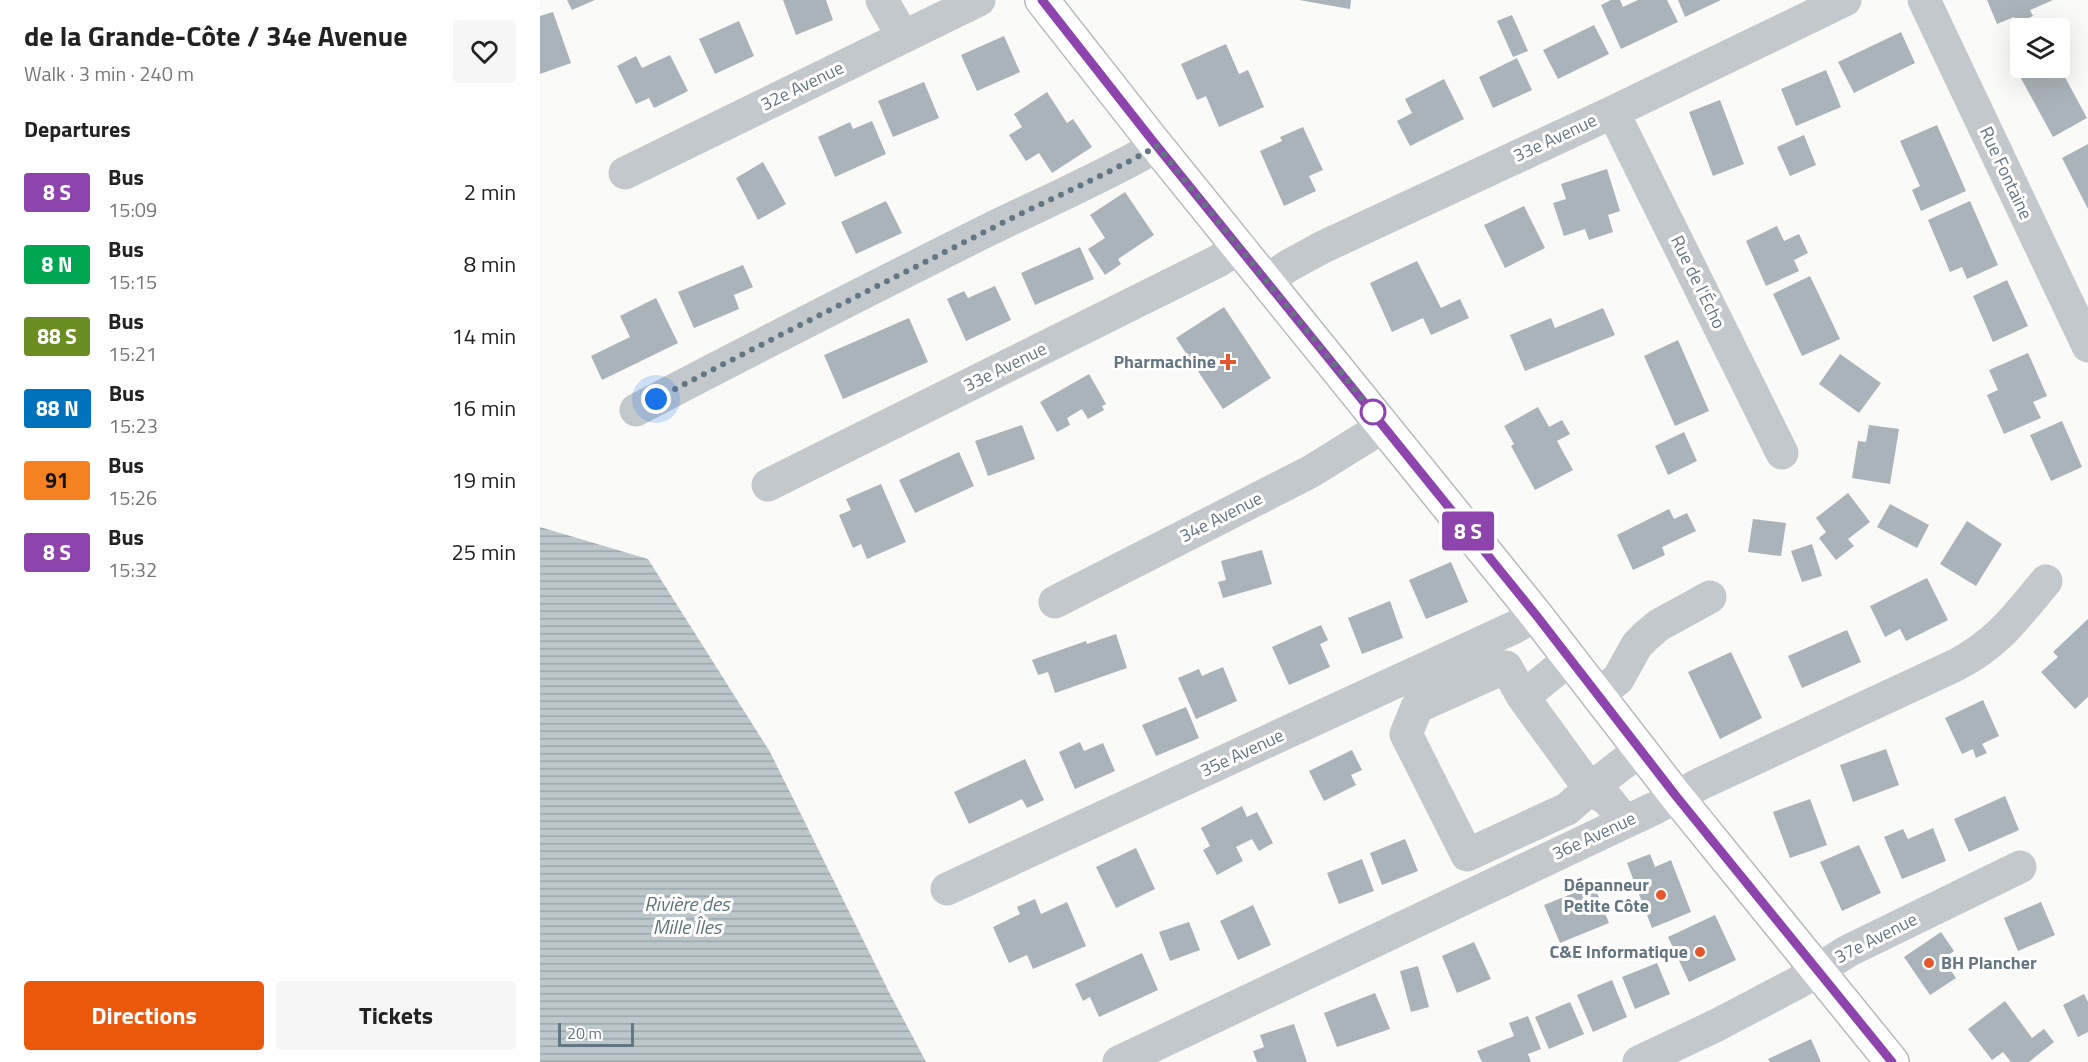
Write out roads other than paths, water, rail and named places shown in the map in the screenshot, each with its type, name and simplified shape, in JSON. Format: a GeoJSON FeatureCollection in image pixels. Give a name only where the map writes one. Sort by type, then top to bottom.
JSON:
{"type":"FeatureCollection","features":[{"type":"Feature","properties":{"kind":"main road"},"geometry":{"type":"LineString","coordinates":[[1042,0],[1536,615],[1676,796],[1892,1062]]}},
{"type":"Feature","properties":{"kind":"street"},"geometry":{"type":"LineString","coordinates":[[882,0],[917,20]]}},
{"type":"Feature","properties":{"kind":"street","name":"32e Avenue"},"geometry":{"type":"LineString","coordinates":[[624,173],[917,20],[979,0]]}},
{"type":"Feature","properties":{"kind":"street","name":"33e Avenue"},"geometry":{"type":"LineString","coordinates":[[1268,280],[1323,247],[1613,112],[1845,0]]}},
{"type":"Feature","properties":{"kind":"street","name":"Rue Fontaine"},"geometry":{"type":"LineString","coordinates":[[1924,0],[2088,346]]}},
{"type":"Feature","properties":{"kind":"street","name":"Rue de l'Écho"},"geometry":{"type":"LineString","coordinates":[[1613,112],[1782,453]]}},
{"type":"Feature","properties":{"kind":"street"},"geometry":{"type":"LineString","coordinates":[[636,410],[789,330],[1042,203],[1138,158],[1157,146]]}},
{"type":"Feature","properties":{"kind":"street","name":"33e Avenue"},"geometry":{"type":"LineString","coordinates":[[768,485],[1208,266],[1240,247]]}},
{"type":"Feature","properties":{"kind":"street","name":"34e Avenue"},"geometry":{"type":"LineString","coordinates":[[1055,602],[1310,472],[1384,426]]}},
{"type":"Feature","properties":{"kind":"street","name":"36e Avenue"},"geometry":{"type":"LineString","coordinates":[[1119,1062],[1972,657],[1998,637],[2046,581]]}},
{"type":"Feature","properties":{"kind":"street"},"geometry":{"type":"LineString","coordinates":[[1598,695],[1617,679],[1637,645],[1647,635],[1659,625],[1710,597]]}},
{"type":"Feature","properties":{"kind":"street","name":"35e Avenue"},"geometry":{"type":"LineString","coordinates":[[947,889],[1410,693],[1499,652],[1536,615]]}},
{"type":"Feature","properties":{"kind":"street"},"geometry":{"type":"LineString","coordinates":[[1499,652],[1523,697],[1590,789],[1608,800],[1625,822]]}},
{"type":"Feature","properties":{"kind":"street"},"geometry":{"type":"LineString","coordinates":[[1523,697],[1570,659]]}},
{"type":"Feature","properties":{"kind":"street"},"geometry":{"type":"LineString","coordinates":[[1410,693],[1406,734],[1467,855],[1567,810],[1590,789],[1641,750]]}},
{"type":"Feature","properties":{"kind":"street"},"geometry":{"type":"LineString","coordinates":[[1523,830],[1538,863]]}},
{"type":"Feature","properties":{"kind":"street","name":"37e Avenue"},"geometry":{"type":"LineString","coordinates":[[1639,1062],[1797,983],[1848,951],[2020,867]]}},
{"type":"Feature","properties":{"kind":"water","name":"Rivière des Mille Îles"},"geometry":{"type":"Polygon","coordinates":[[[540,527],[648,559],[770,752],[926,1062],[540,1062],[540,527]]]}},
{"type":"Feature","properties":{"kind":"place","name":"Pharmachine"},"geometry":{"type":"Point","coordinates":[1228,362]}},
{"type":"Feature","properties":{"kind":"place","name":"Dépanneur Petite Côte"},"geometry":{"type":"Point","coordinates":[1661,895]}},
{"type":"Feature","properties":{"kind":"place","name":"C&E Informatique"},"geometry":{"type":"Point","coordinates":[1700,952]}},
{"type":"Feature","properties":{"kind":"place","name":"BH Plancher"},"geometry":{"type":"Point","coordinates":[1929,963]}}]}
